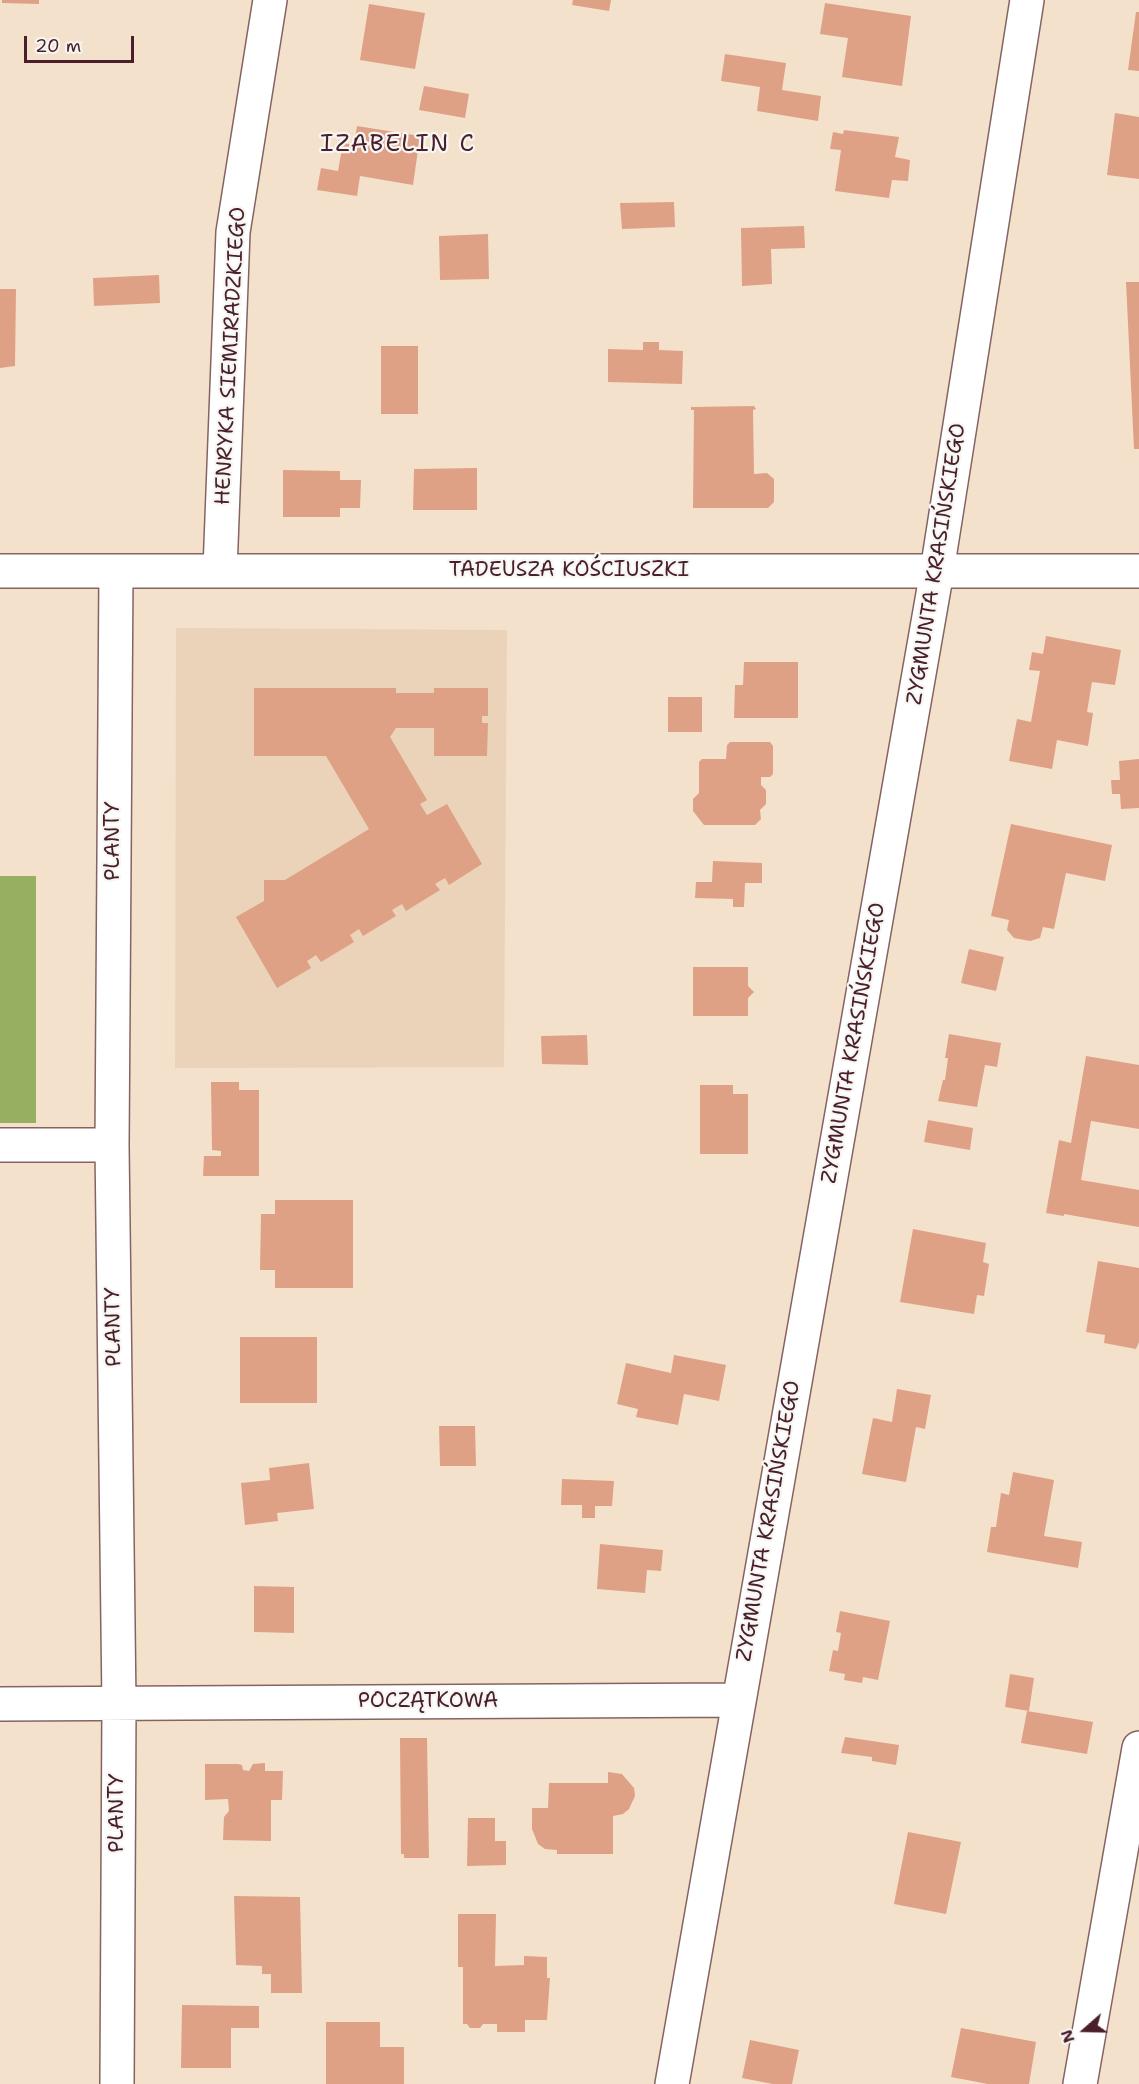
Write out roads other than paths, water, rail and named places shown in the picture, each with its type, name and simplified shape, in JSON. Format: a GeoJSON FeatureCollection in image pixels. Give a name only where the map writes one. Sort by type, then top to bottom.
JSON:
{"type":"FeatureCollection","features":[{"type":"Feature","properties":{"kind":"street","name":"HENRYKA SIEMIRADZKIEGO"},"geometry":{"type":"LineString","coordinates":[[220,570],[233,232],[270,0]]}},
{"type":"Feature","properties":{"kind":"street","name":"ZYGMUNTA KRASIŃSKIEGO"},"geometry":{"type":"LineString","coordinates":[[672,2084],[937,571],[1027,0]]}},
{"type":"Feature","properties":{"kind":"street","name":"TADEUSZA KOŚCIUSZKI"},"geometry":{"type":"LineString","coordinates":[[0,571],[1139,571]]}},
{"type":"Feature","properties":{"kind":"street","name":"PLANTY"},"geometry":{"type":"LineString","coordinates":[[116,571],[112,1145],[119,1705],[117,2084]]}},
{"type":"Feature","properties":{"kind":"street"},"geometry":{"type":"LineString","coordinates":[[0,1145],[112,1145]]}},
{"type":"Feature","properties":{"kind":"street","name":"POCZĄTKOWA"},"geometry":{"type":"LineString","coordinates":[[0,1704],[738,1700]]}},
{"type":"Feature","properties":{"kind":"street"},"geometry":{"type":"LineString","coordinates":[[1080,2084],[1139,1748]]}},
{"type":"Feature","properties":{"kind":"district","name":"IZABELIN C"},"geometry":{"type":"Point","coordinates":[398,145]}}]}
